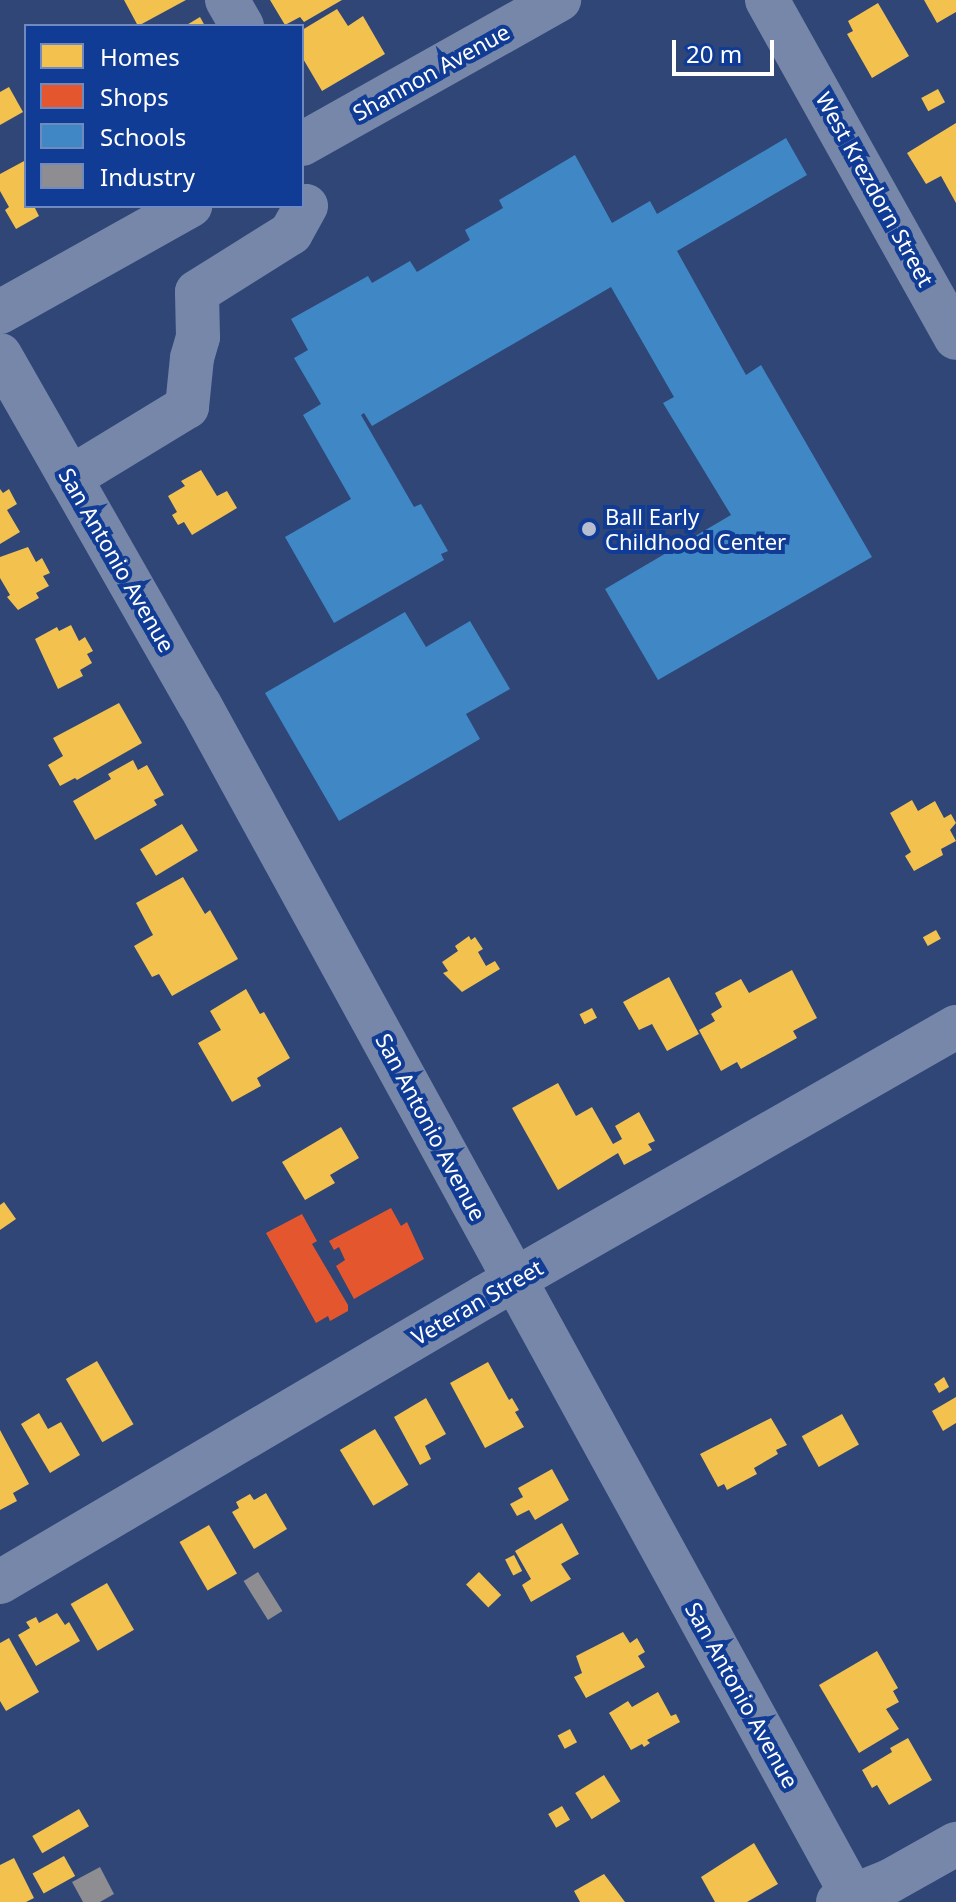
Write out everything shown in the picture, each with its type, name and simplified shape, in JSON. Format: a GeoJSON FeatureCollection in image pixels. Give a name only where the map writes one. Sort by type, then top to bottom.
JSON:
{"type":"FeatureCollection","features":[{"type":"Feature","properties":{"kind":"street"},"geometry":{"type":"LineString","coordinates":[[227,0],[241,24]]}},
{"type":"Feature","properties":{"kind":"street","name":"Shannon Avenue"},"geometry":{"type":"LineString","coordinates":[[304,139],[559,0]]}},
{"type":"Feature","properties":{"kind":"street","name":"West Krezdorn Street"},"geometry":{"type":"LineString","coordinates":[[786,6],[946,292],[956,338]]}},
{"type":"Feature","properties":{"kind":"street"},"geometry":{"type":"LineString","coordinates":[[70,478],[187,407],[192,358],[198,337],[197,292],[291,233],[306,206]]}},
{"type":"Feature","properties":{"kind":"street"},"geometry":{"type":"LineString","coordinates":[[0,312],[186,208]]}},
{"type":"Feature","properties":{"kind":"street","name":"San Antonio Avenue"},"geometry":{"type":"LineString","coordinates":[[0,355],[251,798],[849,1900]]}},
{"type":"Feature","properties":{"kind":"street","name":"Veteran Street"},"geometry":{"type":"LineString","coordinates":[[0,1582],[956,1027]]}},
{"type":"Feature","properties":{"kind":"street"},"geometry":{"type":"LineString","coordinates":[[849,1900],[956,1844]]}},
{"type":"Feature","properties":{"kind":"building: Homes"},"geometry":{"type":"Polygon","coordinates":[[[124,0],[186,0],[142,24],[137,24],[124,0]]]}},
{"type":"Feature","properties":{"kind":"building: Homes"},"geometry":{"type":"Polygon","coordinates":[[[270,0],[342,0],[304,22],[300,17],[284,24],[270,0]]]}},
{"type":"Feature","properties":{"kind":"building: Homes"},"geometry":{"type":"Polygon","coordinates":[[[924,0],[956,0],[956,12],[937,23],[924,0]]]}},
{"type":"Feature","properties":{"kind":"building: Homes"},"geometry":{"type":"Polygon","coordinates":[[[878,3],[909,56],[872,78],[847,34],[853,31],[848,21],[878,3]]]}},
{"type":"Feature","properties":{"kind":"building: Homes"},"geometry":{"type":"Polygon","coordinates":[[[337,9],[348,26],[363,16],[385,54],[322,91],[304,60],[304,29],[337,9]]]}},
{"type":"Feature","properties":{"kind":"building: Homes"},"geometry":{"type":"Polygon","coordinates":[[[200,17],[204,24],[188,24],[200,17]]]}},
{"type":"Feature","properties":{"kind":"building: Homes"},"geometry":{"type":"Polygon","coordinates":[[[9,87],[23,112],[0,125],[0,92],[9,87]]]}},
{"type":"Feature","properties":{"kind":"building: Homes"},"geometry":{"type":"Polygon","coordinates":[[[938,89],[945,102],[928,111],[921,98],[938,89]]]}},
{"type":"Feature","properties":{"kind":"building: Homes"},"geometry":{"type":"Polygon","coordinates":[[[956,123],[956,203],[941,176],[926,184],[907,153],[956,123]]]}},
{"type":"Feature","properties":{"kind":"building: Homes"},"geometry":{"type":"Polygon","coordinates":[[[24,161],[24,208],[35,208],[39,216],[16,229],[5,210],[9,207],[0,191],[0,174],[24,161]]]}},
{"type":"Feature","properties":{"kind":"building: Homes"},"geometry":{"type":"Polygon","coordinates":[[[201,470],[217,496],[227,491],[237,508],[192,535],[184,522],[178,525],[172,515],[177,512],[168,496],[185,486],[181,481],[201,470]]]}},
{"type":"Feature","properties":{"kind":"building: Homes"},"geometry":{"type":"Polygon","coordinates":[[[0,489],[3,493],[9,489],[17,504],[7,510],[20,532],[0,544],[0,489]]]}},
{"type":"Feature","properties":{"kind":"building: Homes"},"geometry":{"type":"Polygon","coordinates":[[[28,547],[36,562],[42,558],[50,573],[43,576],[49,586],[36,593],[39,598],[18,610],[7,597],[10,595],[0,578],[0,557],[28,547]]]}},
{"type":"Feature","properties":{"kind":"building: Homes"},"geometry":{"type":"Polygon","coordinates":[[[71,625],[79,641],[85,637],[93,651],[87,654],[92,663],[80,670],[83,676],[58,689],[35,639],[57,627],[59,631],[71,625]]]}},
{"type":"Feature","properties":{"kind":"building: Homes"},"geometry":{"type":"Polygon","coordinates":[[[119,703],[142,743],[77,780],[75,778],[60,786],[48,765],[63,756],[53,738],[119,703]]]}},
{"type":"Feature","properties":{"kind":"building: Homes"},"geometry":{"type":"Polygon","coordinates":[[[133,760],[138,770],[147,765],[164,795],[154,800],[157,805],[95,840],[73,801],[111,779],[108,774],[133,760]]]}},
{"type":"Feature","properties":{"kind":"building: Homes"},"geometry":{"type":"Polygon","coordinates":[[[912,800],[918,811],[935,801],[944,818],[951,814],[956,823],[950,830],[956,841],[941,849],[943,855],[914,871],[905,856],[911,852],[890,813],[912,800]]]}},
{"type":"Feature","properties":{"kind":"building: Homes"},"geometry":{"type":"Polygon","coordinates":[[[182,824],[198,851],[156,876],[140,849],[182,824]]]}},
{"type":"Feature","properties":{"kind":"building: Homes"},"geometry":{"type":"Polygon","coordinates":[[[183,877],[205,914],[210,910],[238,959],[172,996],[159,974],[152,977],[134,946],[153,935],[136,903],[183,877]]]}},
{"type":"Feature","properties":{"kind":"building: Homes"},"geometry":{"type":"Polygon","coordinates":[[[936,930],[941,939],[928,946],[923,937],[936,930]]]}},
{"type":"Feature","properties":{"kind":"building: Homes"},"geometry":{"type":"Polygon","coordinates":[[[469,936],[471,940],[475,937],[483,949],[478,952],[486,966],[495,961],[500,969],[462,992],[443,973],[448,971],[442,962],[458,951],[455,946],[469,936]]]}},
{"type":"Feature","properties":{"kind":"building: Homes"},"geometry":{"type":"Polygon","coordinates":[[[792,970],[817,1018],[793,1031],[797,1038],[741,1069],[737,1062],[721,1071],[699,1030],[715,1021],[711,1014],[722,1007],[715,993],[741,979],[749,993],[792,970]]]}},
{"type":"Feature","properties":{"kind":"building: Homes"},"geometry":{"type":"Polygon","coordinates":[[[669,977],[699,1034],[667,1051],[652,1024],[639,1030],[623,1002],[669,977]]]}},
{"type":"Feature","properties":{"kind":"building: Homes"},"geometry":{"type":"Polygon","coordinates":[[[246,989],[260,1014],[264,1012],[290,1058],[257,1078],[261,1086],[232,1102],[198,1043],[221,1030],[210,1011],[246,989]]]}},
{"type":"Feature","properties":{"kind":"building: Homes"},"geometry":{"type":"Polygon","coordinates":[[[592,1008],[597,1018],[585,1024],[580,1014],[592,1008]]]}},
{"type":"Feature","properties":{"kind":"building: Homes"},"geometry":{"type":"Polygon","coordinates":[[[558,1083],[576,1116],[592,1107],[613,1144],[622,1139],[615,1126],[639,1112],[655,1141],[648,1144],[652,1150],[624,1165],[618,1153],[558,1190],[512,1108],[558,1083]]]}},
{"type":"Feature","properties":{"kind":"building: Homes"},"geometry":{"type":"Polygon","coordinates":[[[341,1127],[359,1158],[330,1175],[335,1183],[305,1200],[282,1162],[341,1127]]]}},
{"type":"Feature","properties":{"kind":"building: Homes"},"geometry":{"type":"Polygon","coordinates":[[[4,1202],[16,1219],[0,1230],[0,1205],[4,1202]]]}},
{"type":"Feature","properties":{"kind":"building: Homes"},"geometry":{"type":"Polygon","coordinates":[[[97,1361],[134,1424],[102,1442],[66,1379],[97,1361]]]}},
{"type":"Feature","properties":{"kind":"building: Homes"},"geometry":{"type":"Polygon","coordinates":[[[488,1362],[509,1400],[512,1398],[519,1410],[515,1412],[524,1427],[485,1448],[450,1383],[488,1362]]]}},
{"type":"Feature","properties":{"kind":"building: Homes"},"geometry":{"type":"Polygon","coordinates":[[[944,1377],[949,1387],[939,1393],[934,1384],[944,1377]]]}},
{"type":"Feature","properties":{"kind":"building: Homes"},"geometry":{"type":"Polygon","coordinates":[[[956,1397],[956,1423],[943,1431],[932,1411],[956,1397]]]}},
{"type":"Feature","properties":{"kind":"building: Homes"},"geometry":{"type":"Polygon","coordinates":[[[426,1398],[446,1434],[425,1446],[431,1459],[420,1465],[394,1417],[426,1398]]]}},
{"type":"Feature","properties":{"kind":"building: Homes"},"geometry":{"type":"Polygon","coordinates":[[[39,1413],[48,1429],[61,1422],[80,1455],[50,1473],[21,1424],[39,1413]]]}},
{"type":"Feature","properties":{"kind":"building: Homes"},"geometry":{"type":"Polygon","coordinates":[[[842,1414],[859,1445],[819,1467],[802,1436],[842,1414]]]}},
{"type":"Feature","properties":{"kind":"building: Homes"},"geometry":{"type":"Polygon","coordinates":[[[771,1418],[787,1445],[754,1468],[757,1474],[727,1490],[724,1484],[718,1487],[700,1454],[771,1418]]]}},
{"type":"Feature","properties":{"kind":"building: Homes"},"geometry":{"type":"Polygon","coordinates":[[[375,1429],[408,1485],[373,1506],[340,1450],[375,1429]]]}},
{"type":"Feature","properties":{"kind":"building: Homes"},"geometry":{"type":"Polygon","coordinates":[[[0,1430],[29,1484],[13,1493],[17,1501],[0,1510],[0,1430]]]}},
{"type":"Feature","properties":{"kind":"building: Homes"},"geometry":{"type":"Polygon","coordinates":[[[552,1469],[569,1500],[535,1520],[529,1510],[517,1516],[510,1504],[523,1497],[518,1488],[552,1469]]]}},
{"type":"Feature","properties":{"kind":"building: Homes"},"geometry":{"type":"Polygon","coordinates":[[[266,1493],[287,1529],[254,1549],[232,1512],[239,1508],[236,1502],[250,1494],[254,1500],[266,1493]]]}},
{"type":"Feature","properties":{"kind":"building: Homes"},"geometry":{"type":"Polygon","coordinates":[[[562,1523],[579,1554],[561,1564],[571,1579],[531,1602],[522,1585],[531,1579],[515,1551],[562,1523]]]}},
{"type":"Feature","properties":{"kind":"building: Homes"},"geometry":{"type":"Polygon","coordinates":[[[209,1525],[237,1573],[208,1590],[180,1542],[209,1525]]]}},
{"type":"Feature","properties":{"kind":"building: Homes"},"geometry":{"type":"Polygon","coordinates":[[[514,1555],[522,1571],[513,1576],[505,1560],[514,1555]]]}},
{"type":"Feature","properties":{"kind":"building: Homes"},"geometry":{"type":"Polygon","coordinates":[[[479,1572],[501,1595],[488,1608],[466,1585],[479,1572]]]}},
{"type":"Feature","properties":{"kind":"building: Homes"},"geometry":{"type":"Polygon","coordinates":[[[107,1583],[134,1630],[98,1651],[71,1604],[107,1583]]]}},
{"type":"Feature","properties":{"kind":"building: Homes"},"geometry":{"type":"Polygon","coordinates":[[[57,1613],[65,1625],[69,1622],[80,1641],[36,1666],[18,1635],[30,1628],[26,1622],[36,1617],[39,1623],[57,1613]]]}},
{"type":"Feature","properties":{"kind":"building: Homes"},"geometry":{"type":"Polygon","coordinates":[[[623,1632],[630,1643],[637,1638],[645,1652],[638,1656],[645,1667],[586,1698],[574,1677],[582,1673],[576,1656],[623,1632]]]}},
{"type":"Feature","properties":{"kind":"building: Homes"},"geometry":{"type":"Polygon","coordinates":[[[9,1638],[39,1692],[6,1711],[0,1701],[0,1643],[9,1638]]]}},
{"type":"Feature","properties":{"kind":"building: Homes"},"geometry":{"type":"Polygon","coordinates":[[[877,1651],[898,1688],[893,1691],[899,1702],[886,1709],[899,1729],[859,1753],[819,1685],[877,1651]]]}},
{"type":"Feature","properties":{"kind":"building: Homes"},"geometry":{"type":"Polygon","coordinates":[[[658,1692],[671,1716],[676,1714],[680,1722],[647,1740],[650,1743],[644,1747],[642,1744],[631,1750],[609,1713],[628,1701],[632,1707],[658,1692]]]}},
{"type":"Feature","properties":{"kind":"building: Homes"},"geometry":{"type":"Polygon","coordinates":[[[570,1729],[577,1742],[565,1749],[558,1736],[570,1729]]]}},
{"type":"Feature","properties":{"kind":"building: Homes"},"geometry":{"type":"Polygon","coordinates":[[[908,1738],[932,1780],[889,1805],[877,1785],[872,1788],[862,1770],[908,1738]]]}},
{"type":"Feature","properties":{"kind":"building: Homes"},"geometry":{"type":"Polygon","coordinates":[[[604,1775],[620,1801],[592,1819],[575,1793],[604,1775]]]}},
{"type":"Feature","properties":{"kind":"building: Homes"},"geometry":{"type":"Polygon","coordinates":[[[562,1806],[570,1820],[556,1828],[548,1814],[562,1806]]]}},
{"type":"Feature","properties":{"kind":"building: Homes"},"geometry":{"type":"Polygon","coordinates":[[[79,1809],[89,1826],[42,1853],[32,1836],[79,1809]]]}},
{"type":"Feature","properties":{"kind":"building: Homes"},"geometry":{"type":"Polygon","coordinates":[[[754,1843],[778,1884],[747,1902],[715,1902],[701,1877],[754,1843]]]}},
{"type":"Feature","properties":{"kind":"building: Homes"},"geometry":{"type":"Polygon","coordinates":[[[64,1856],[75,1876],[44,1894],[33,1873],[64,1856]]]}},
{"type":"Feature","properties":{"kind":"building: Homes"},"geometry":{"type":"Polygon","coordinates":[[[14,1858],[34,1898],[26,1902],[0,1902],[0,1865],[14,1858]]]}},
{"type":"Feature","properties":{"kind":"building: Homes"},"geometry":{"type":"Polygon","coordinates":[[[604,1874],[625,1902],[580,1902],[574,1891],[604,1874]]]}},
{"type":"Feature","properties":{"kind":"building: Shops"},"geometry":{"type":"Polygon","coordinates":[[[391,1208],[401,1226],[407,1222],[424,1259],[354,1299],[336,1266],[345,1260],[339,1247],[334,1250],[329,1241],[391,1208]]]}},
{"type":"Feature","properties":{"kind":"building: Shops"},"geometry":{"type":"Polygon","coordinates":[[[302,1214],[317,1241],[312,1244],[348,1305],[348,1311],[330,1321],[328,1316],[316,1323],[266,1233],[302,1214]]]}},
{"type":"Feature","properties":{"kind":"building: Schools"},"geometry":{"type":"Polygon","coordinates":[[[786,138],[807,175],[677,251],[746,375],[761,365],[872,557],[658,680],[605,589],[731,515],[663,403],[674,397],[611,287],[372,426],[364,413],[361,415],[414,507],[421,504],[448,551],[441,554],[444,560],[334,623],[285,537],[351,499],[303,415],[321,404],[294,358],[308,350],[291,319],[368,276],[372,283],[410,261],[417,272],[470,240],[465,230],[503,208],[499,200],[575,155],[612,223],[650,201],[657,214],[786,138]]]}},
{"type":"Feature","properties":{"kind":"building: Schools"},"geometry":{"type":"Polygon","coordinates":[[[405,612],[426,647],[470,621],[510,689],[466,714],[480,739],[339,821],[265,693],[405,612]]]}},
{"type":"Feature","properties":{"kind":"building: Industry"},"geometry":{"type":"Polygon","coordinates":[[[258,1572],[282,1611],[268,1620],[244,1581],[258,1572]]]}},
{"type":"Feature","properties":{"kind":"building: Industry"},"geometry":{"type":"Polygon","coordinates":[[[100,1867],[114,1894],[100,1902],[83,1902],[72,1882],[100,1867]]]}},
{"type":"Feature","properties":{"kind":"place","name":"Ball Early Childhood Center"},"geometry":{"type":"Point","coordinates":[589,529]}}]}
